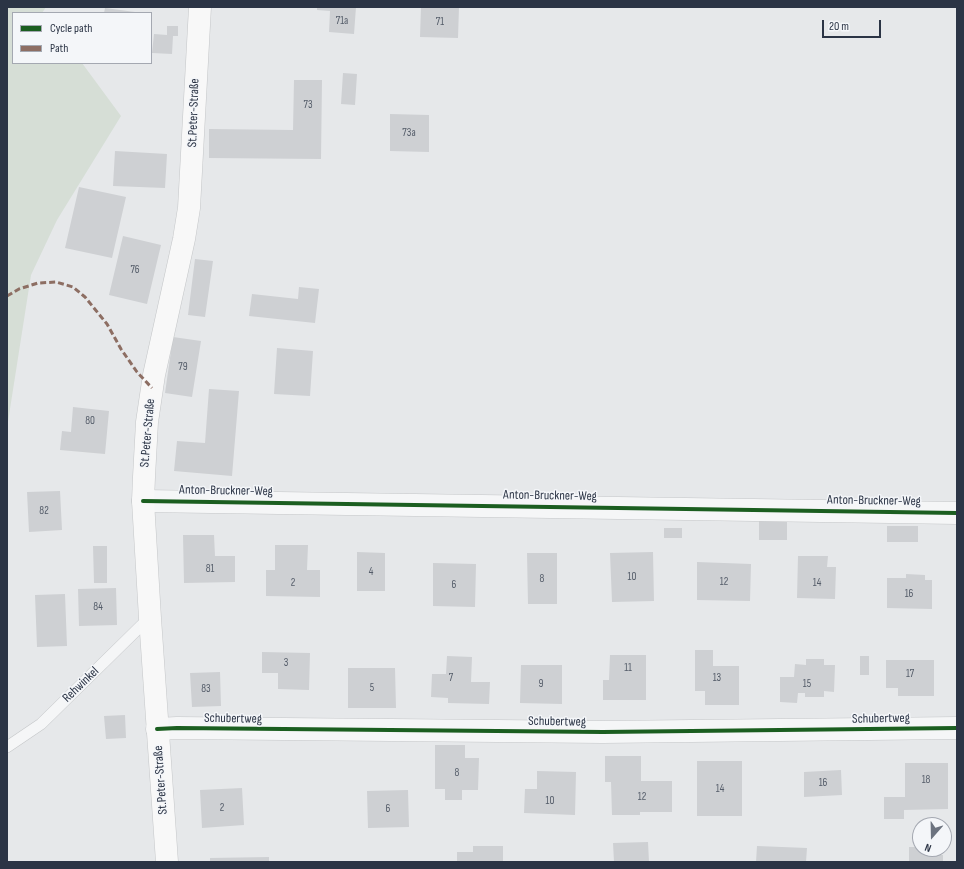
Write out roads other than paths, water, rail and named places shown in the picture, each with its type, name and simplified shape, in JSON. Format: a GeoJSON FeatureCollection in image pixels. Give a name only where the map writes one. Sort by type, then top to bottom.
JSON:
{"type":"FeatureCollection","features":[{"type":"Feature","properties":{"kind":"main road","name":"St.Peter-Straße"},"geometry":{"type":"LineString","coordinates":[[167,862],[143,501],[144,451],[154,375],[184,239],[189,208],[197,31],[200,7]]}},
{"type":"Feature","properties":{"kind":"street","name":"Anton-Bruckner-Weg"},"geometry":{"type":"LineString","coordinates":[[143,501],[957,513]]}},
{"type":"Feature","properties":{"kind":"street","name":"Schubertweg"},"geometry":{"type":"LineString","coordinates":[[157,729],[603,732],[957,728]]}},
{"type":"Feature","properties":{"kind":"lane","name":"Rehwinkel"},"geometry":{"type":"LineString","coordinates":[[7,747],[41,724],[150,618]]}}]}
